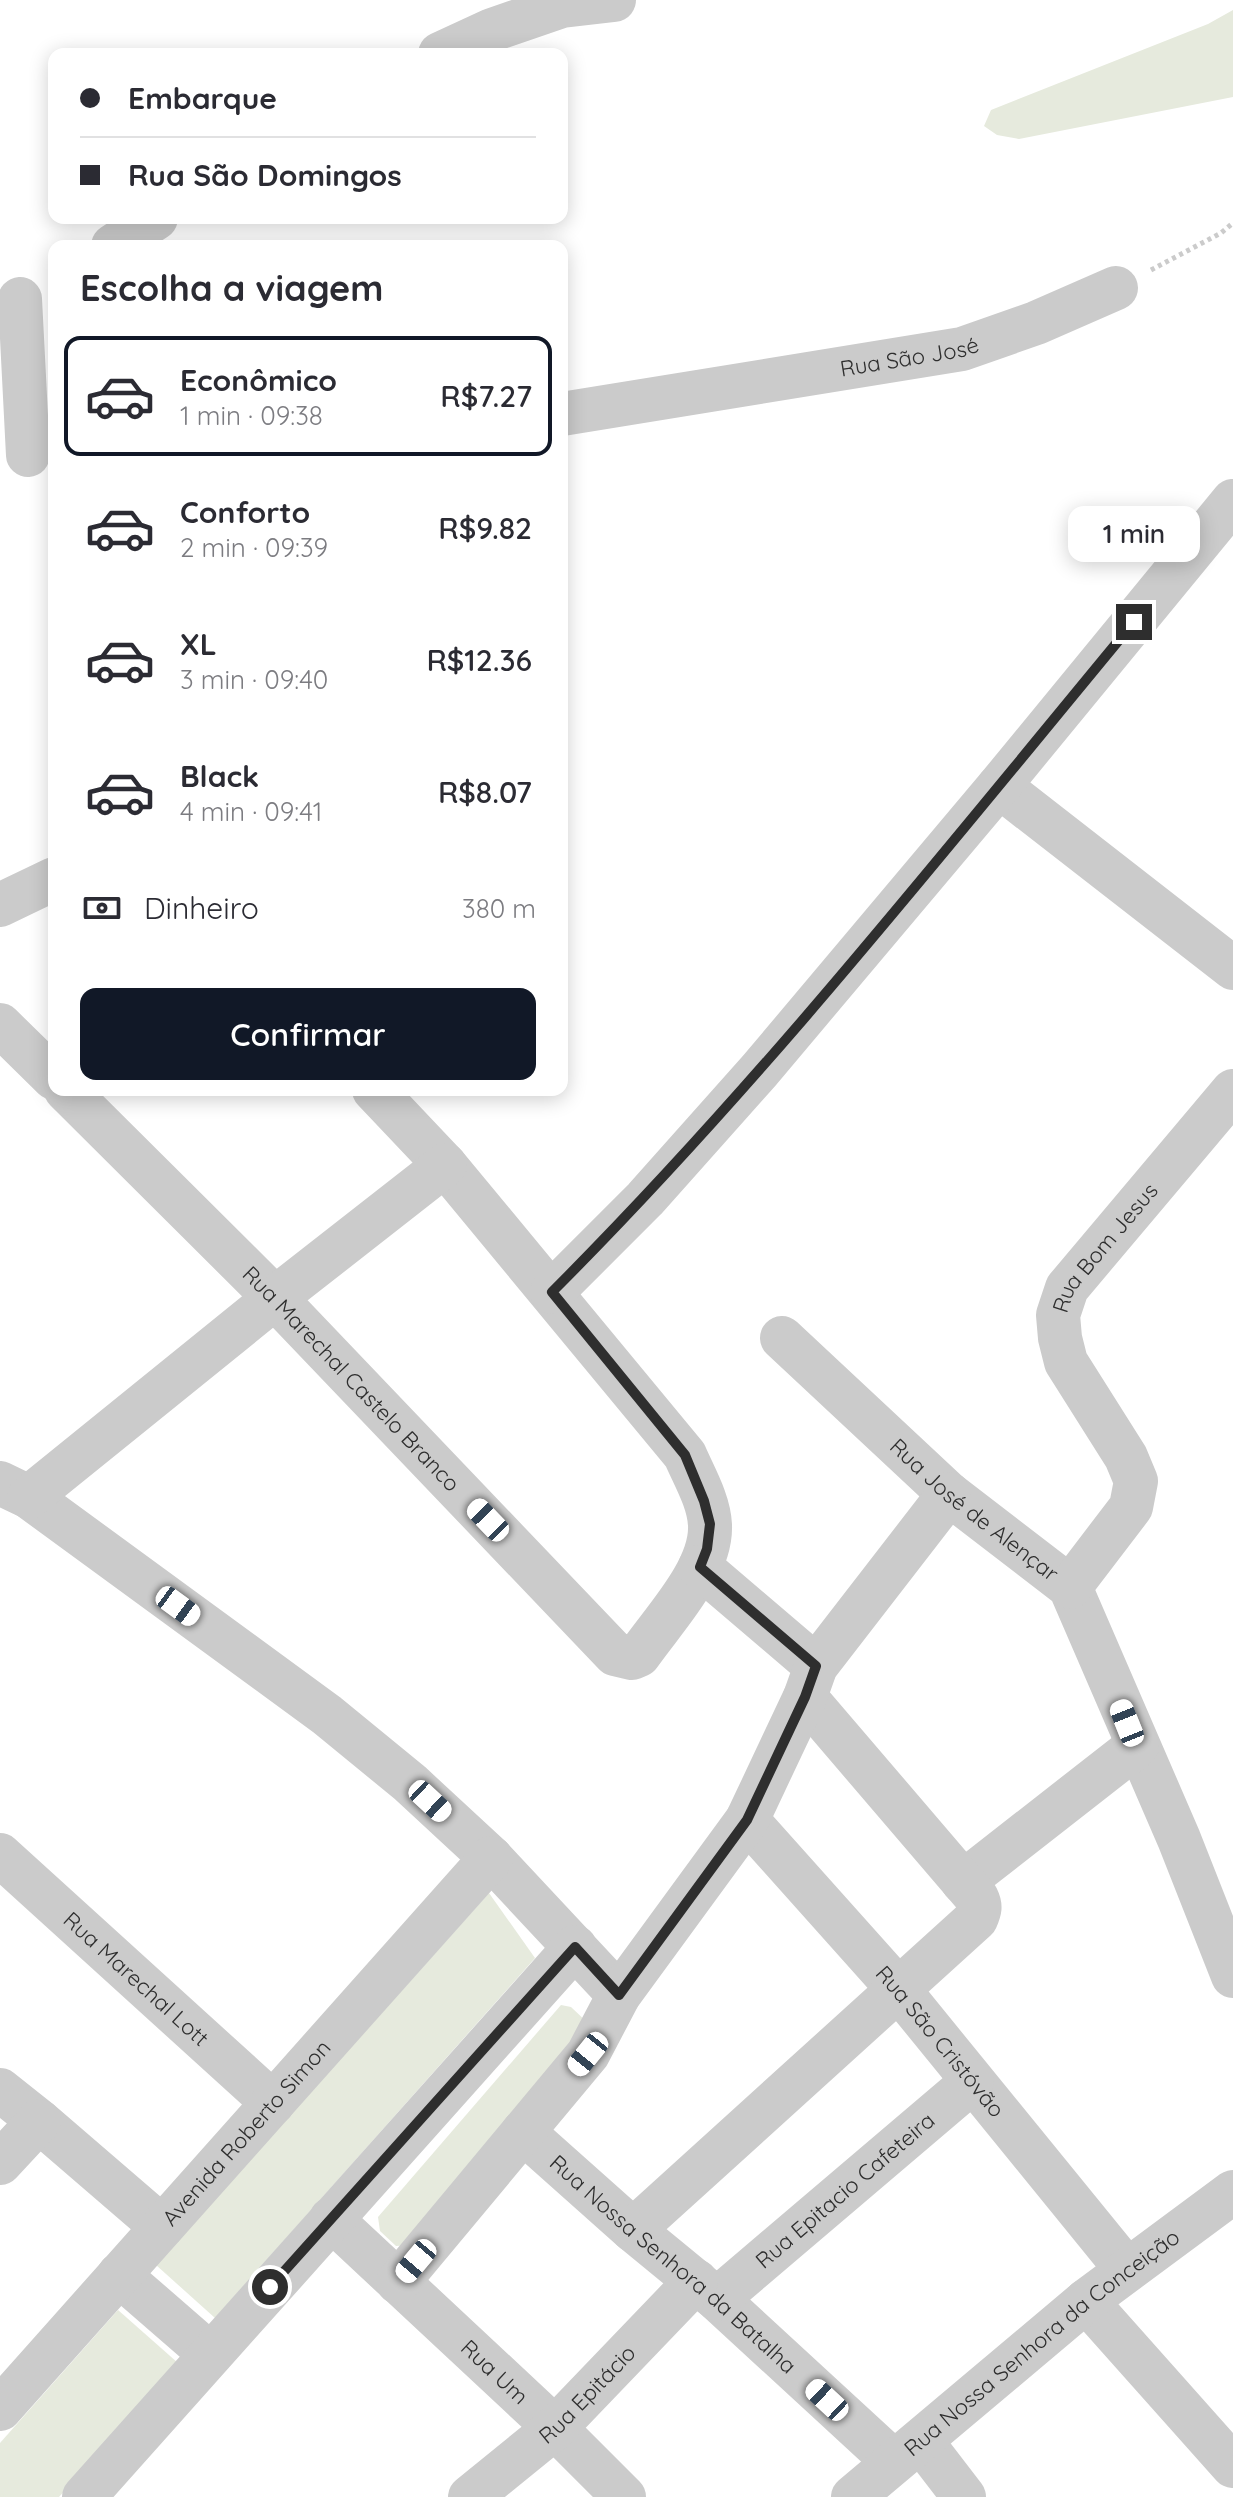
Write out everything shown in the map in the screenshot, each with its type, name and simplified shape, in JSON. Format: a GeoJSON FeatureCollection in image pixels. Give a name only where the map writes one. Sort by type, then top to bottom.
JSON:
{"type":"FeatureCollection","features":[{"type":"Feature","properties":{"kind":"street"},"geometry":{"type":"LineString","coordinates":[[453,48],[492,30],[562,6],[614,0]]}},
{"type":"Feature","properties":{"kind":"street"},"geometry":{"type":"LineString","coordinates":[[122,240],[147,224]]}},
{"type":"Feature","properties":{"kind":"street","name":"Rua São José"},"geometry":{"type":"LineString","coordinates":[[568,413],[962,349],[1036,323],[1116,288]]}},
{"type":"Feature","properties":{"kind":"street"},"geometry":{"type":"LineString","coordinates":[[25,296],[27,456]]}},
{"type":"Feature","properties":{"kind":"street"},"geometry":{"type":"LineString","coordinates":[[552,1292],[645,1199],[759,1071],[1233,501]]}},
{"type":"Feature","properties":{"kind":"street"},"geometry":{"type":"LineString","coordinates":[[999,786],[1233,968]]}},
{"type":"Feature","properties":{"kind":"street"},"geometry":{"type":"LineString","coordinates":[[0,905],[48,882]]}},
{"type":"Feature","properties":{"kind":"street"},"geometry":{"type":"LineString","coordinates":[[0,1025],[48,1072]]}},
{"type":"Feature","properties":{"kind":"street","name":"Rua Bom Jesus"},"geometry":{"type":"LineString","coordinates":[[1070,1587],[1131,1507],[1136,1481],[1126,1457],[1066,1362],[1058,1315],[1067,1288],[1233,1091]]}},
{"type":"Feature","properties":{"kind":"street","name":"Rua Marechal Castelo Branco"},"geometry":{"type":"LineString","coordinates":[[72,1096],[275,1298],[615,1654],[632,1658],[639,1655],[700,1567]]}},
{"type":"Feature","properties":{"kind":"street"},"geometry":{"type":"LineString","coordinates":[[380,1096],[445,1165],[685,1455],[710,1524],[707,1549],[700,1567],[810,1682],[980,1905],[976,1919],[633,2230]]}},
{"type":"Feature","properties":{"kind":"street"},"geometry":{"type":"LineString","coordinates":[[445,1165],[275,1298],[15,1490],[327,1715],[410,1783],[491,1858],[619,1995]]}},
{"type":"Feature","properties":{"kind":"street","name":"Rua José de Alençar"},"geometry":{"type":"LineString","coordinates":[[782,1338],[949,1494],[1070,1587],[1179,1839],[1233,1976]]}},
{"type":"Feature","properties":{"kind":"street"},"geometry":{"type":"LineString","coordinates":[[398,2282],[588,2054],[619,1995],[747,1820],[810,1682],[949,1494]]}},
{"type":"Feature","properties":{"kind":"street"},"geometry":{"type":"LineString","coordinates":[[963,1882],[1137,1746]]}},
{"type":"Feature","properties":{"kind":"street","name":"Rua São Cristóvão"},"geometry":{"type":"LineString","coordinates":[[747,1820],[899,1990],[1127,2270]]}},
{"type":"Feature","properties":{"kind":"street","name":"Rua Marechal Lott"},"geometry":{"type":"LineString","coordinates":[[0,1855],[273,2103]]}},
{"type":"Feature","properties":{"kind":"street","name":"Avenida Roberto Simon"},"geometry":{"type":"LineString","coordinates":[[0,2409],[491,1858]]}},
{"type":"Feature","properties":{"kind":"street"},"geometry":{"type":"LineString","coordinates":[[84,2497],[575,1947]]}},
{"type":"Feature","properties":{"kind":"street","name":"Rua Epitacio Cafeteira"},"geometry":{"type":"LineString","coordinates":[[707,2290],[972,2082]]}},
{"type":"Feature","properties":{"kind":"street"},"geometry":{"type":"LineString","coordinates":[[0,2090],[162,2227]]}},
{"type":"Feature","properties":{"kind":"street"},"geometry":{"type":"LineString","coordinates":[[0,2163],[39,2121]]}},
{"type":"Feature","properties":{"kind":"street","name":"Rua Nossa Senhora da Batalha"},"geometry":{"type":"LineString","coordinates":[[523,2132],[633,2230],[964,2497]]}},
{"type":"Feature","properties":{"kind":"street","name":"Rua Nossa Senhora da Conceição"},"geometry":{"type":"LineString","coordinates":[[853,2497],[1086,2301],[1233,2192]]}},
{"type":"Feature","properties":{"kind":"street","name":"Rua Um"},"geometry":{"type":"LineString","coordinates":[[331,2219],[555,2428],[624,2497]]}},
{"type":"Feature","properties":{"kind":"street"},"geometry":{"type":"LineString","coordinates":[[119,2275],[210,2354]]}},
{"type":"Feature","properties":{"kind":"street","name":"Rua Epitácio"},"geometry":{"type":"LineString","coordinates":[[470,2497],[555,2428],[707,2290]]}},
{"type":"Feature","properties":{"kind":"street"},"geometry":{"type":"LineString","coordinates":[[1086,2301],[1233,2466]]}},
{"type":"Feature","properties":{"kind":"path"},"geometry":{"type":"LineString","coordinates":[[1116,288],[1221,233],[1233,223]]}},
{"type":"Feature","properties":{"kind":"shaded area"},"geometry":{"type":"Polygon","coordinates":[[[1233,10],[1233,97],[1019,139],[997,135],[984,126],[991,110],[1208,24],[1233,10]]]}},
{"type":"Feature","properties":{"kind":"shaded area"},"geometry":{"type":"Polygon","coordinates":[[[489,1893],[535,1958],[215,2318],[156,2265],[489,1893]]]}},
{"type":"Feature","properties":{"kind":"shaded area"},"geometry":{"type":"Polygon","coordinates":[[[561,2005],[571,2007],[589,2024],[410,2245],[396,2246],[380,2231],[378,2217],[561,2005]]]}},
{"type":"Feature","properties":{"kind":"shaded area"},"geometry":{"type":"Polygon","coordinates":[[[118,2310],[178,2363],[59,2497],[0,2497],[0,2443],[118,2310]]]}},
{"type":"Feature","properties":{"kind":"route"},"geometry":{"type":"LineString","coordinates":[[270,2287],[575,1947],[619,1995],[747,1820],[805,1697],[816,1666],[700,1567],[707,1549],[710,1524],[685,1455],[552,1292],[645,1199],[759,1071],[1134,622]]}}]}
